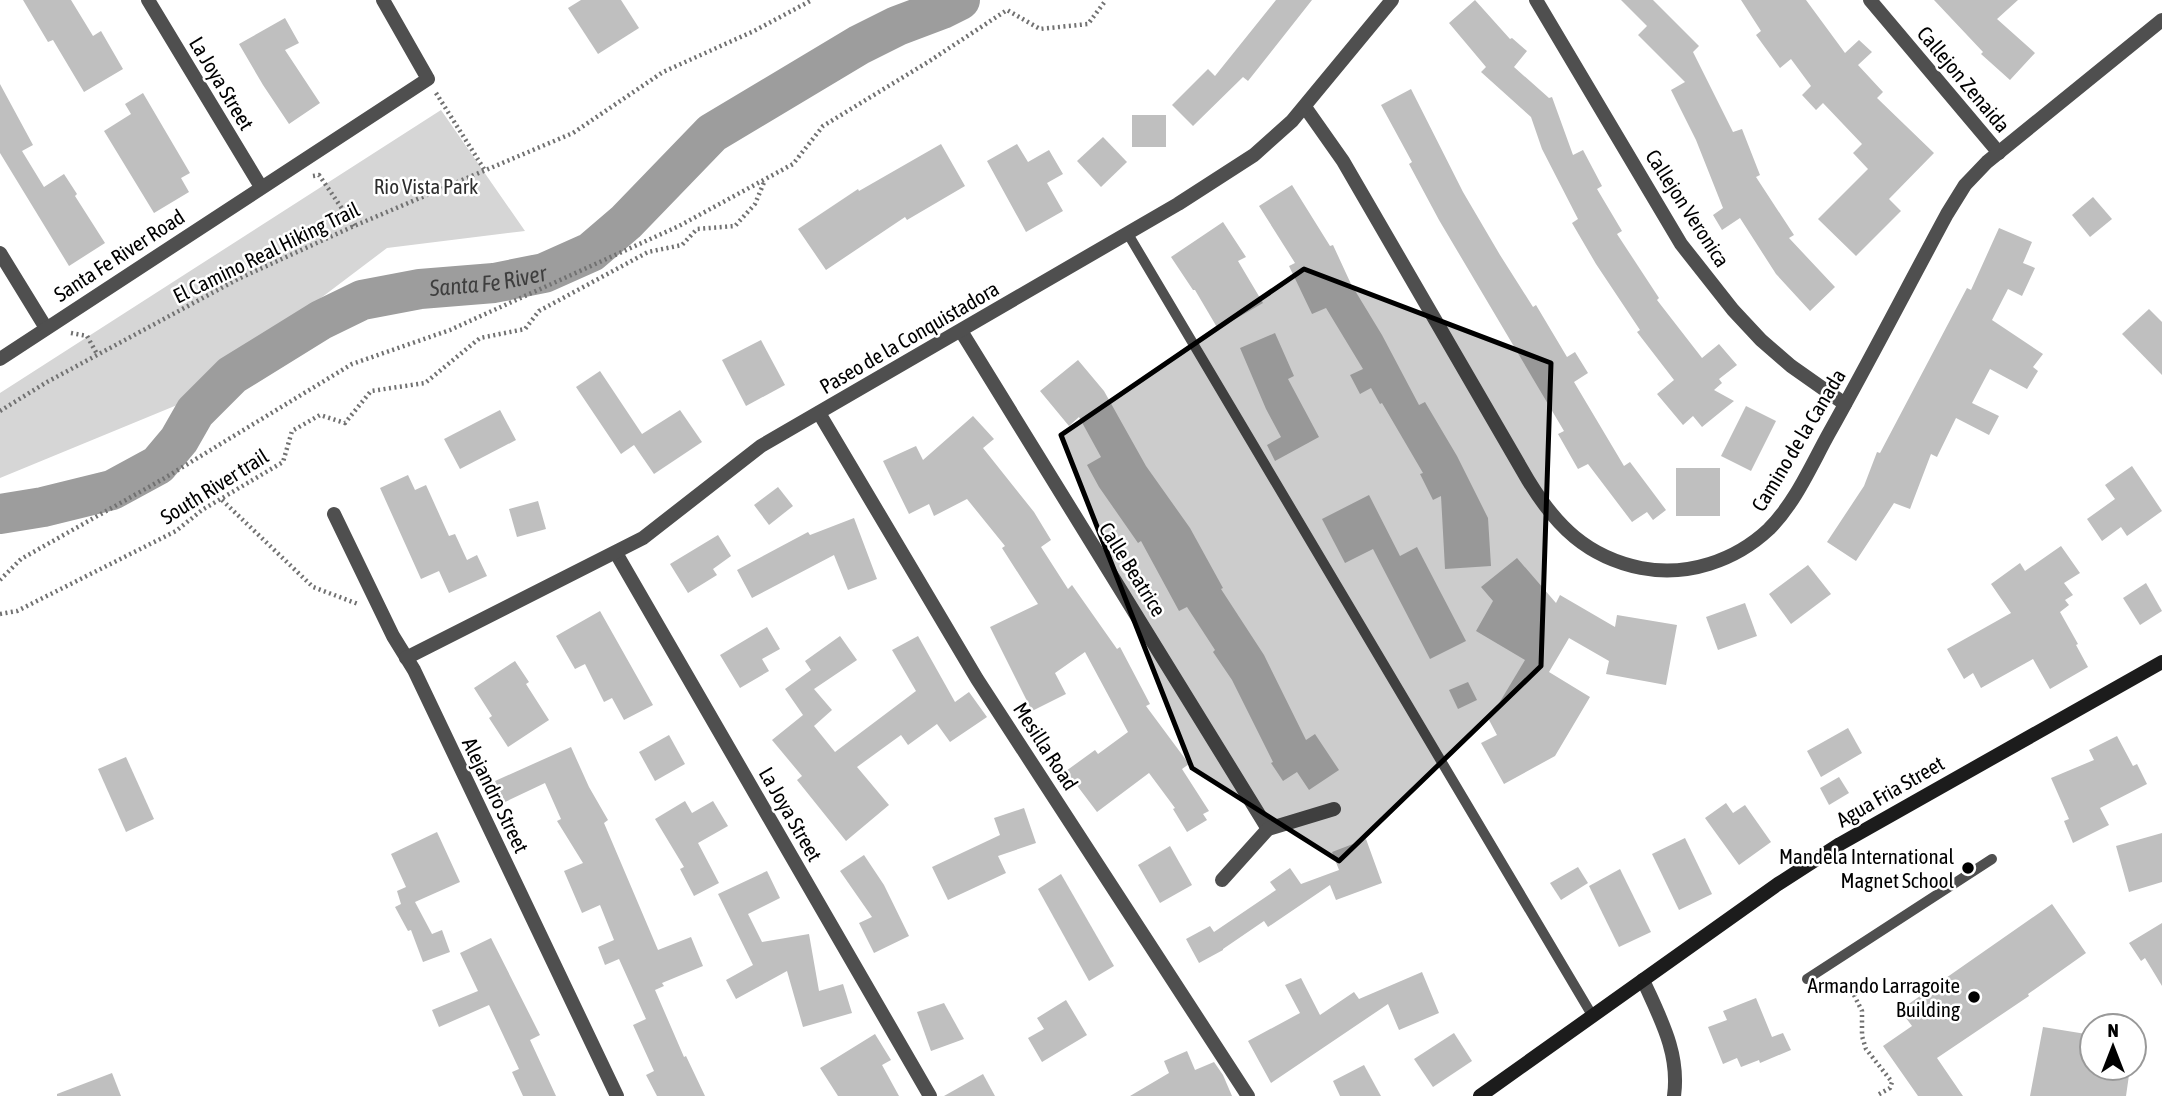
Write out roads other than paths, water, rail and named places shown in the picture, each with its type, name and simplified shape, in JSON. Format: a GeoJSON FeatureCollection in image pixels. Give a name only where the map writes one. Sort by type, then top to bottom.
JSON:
{"type":"FeatureCollection","features":[{"type":"Feature","properties":{"kind":"street","name":"La Joya Street"},"geometry":{"type":"LineString","coordinates":[[148,0],[261,187]]}},
{"type":"Feature","properties":{"kind":"street","name":"Santa Fe River Road"},"geometry":{"type":"LineString","coordinates":[[0,359],[428,79],[383,0]]}},
{"type":"Feature","properties":{"kind":"street","name":"Paseo de la Conquistadora"},"geometry":{"type":"LineString","coordinates":[[406,658],[650,534],[761,446],[1128,234],[1254,155],[1305,107],[1392,0]]}},
{"type":"Feature","properties":{"kind":"street","name":"Callejon Veronica"},"geometry":{"type":"LineString","coordinates":[[1536,0],[1681,244],[1733,310],[1761,340],[1846,404]]}},
{"type":"Feature","properties":{"kind":"street","name":"Callejon Zenaida"},"geometry":{"type":"LineString","coordinates":[[1870,0],[1998,153]]}},
{"type":"Feature","properties":{"kind":"street","name":"Camino de la Canada"},"geometry":{"type":"LineString","coordinates":[[1305,107],[1343,161],[1540,500],[1568,534],[1585,546],[1627,565],[1670,571],[1702,566],[1732,555],[1760,536],[1783,512],[1846,404],[1956,198],[1975,173],[2162,20]]}},
{"type":"Feature","properties":{"kind":"street"},"geometry":{"type":"LineString","coordinates":[[0,253],[46,328]]}},
{"type":"Feature","properties":{"kind":"street","name":"Calle Beatrice"},"geometry":{"type":"LineString","coordinates":[[961,331],[1268,830]]}},
{"type":"Feature","properties":{"kind":"street","name":"Mesilla Road"},"geometry":{"type":"LineString","coordinates":[[820,412],[977,679],[1248,1096]]}},
{"type":"Feature","properties":{"kind":"street","name":"Alejandro Street"},"geometry":{"type":"LineString","coordinates":[[334,514],[617,1096]]}},
{"type":"Feature","properties":{"kind":"street","name":"La Joya Street"},"geometry":{"type":"LineString","coordinates":[[616,553],[930,1096]]}},
{"type":"Feature","properties":{"kind":"street","name":"Agua Fria Street"},"geometry":{"type":"LineString","coordinates":[[1480,1096],[1778,884],[1840,844],[2162,662]]}},
{"type":"Feature","properties":{"kind":"street"},"geometry":{"type":"LineString","coordinates":[[1222,880],[1268,830],[1334,809]]}},
{"type":"Feature","properties":{"kind":"street"},"geometry":{"type":"LineString","coordinates":[[1643,980],[1672,1047],[1676,1077],[1674,1096]]}},
{"type":"Feature","properties":{"kind":"lane"},"geometry":{"type":"LineString","coordinates":[[1128,234],[1592,1015]]}},
{"type":"Feature","properties":{"kind":"lane"},"geometry":{"type":"LineString","coordinates":[[1807,979],[1993,859]]}},
{"type":"Feature","properties":{"kind":"waterway","name":"Santa Fe River"},"geometry":{"type":"LineString","coordinates":[[0,514],[43,507],[112,490],[158,465],[179,440],[195,412],[232,375],[321,320],[362,300],[420,289],[494,283],[544,273],[591,252],[626,222],[712,133],[859,45],[960,0]]}},
{"type":"Feature","properties":{"kind":"place","name":"Mandela International Magnet School"},"geometry":{"type":"Point","coordinates":[1968,868]}},
{"type":"Feature","properties":{"kind":"place","name":"Armando Larragoite Building"},"geometry":{"type":"Point","coordinates":[1974,997]}},
{"type":"Feature","properties":{"kind":"park label","name":"Rio Vista Park"},"geometry":{"type":"Point","coordinates":[426,186]}}]}
